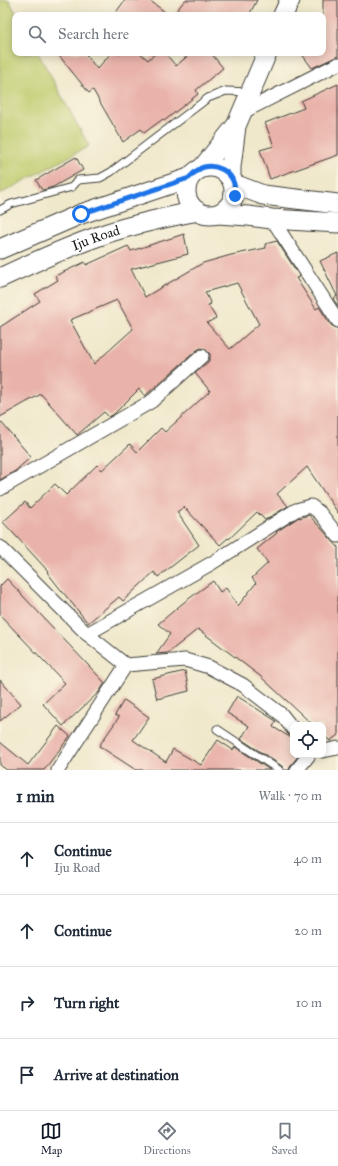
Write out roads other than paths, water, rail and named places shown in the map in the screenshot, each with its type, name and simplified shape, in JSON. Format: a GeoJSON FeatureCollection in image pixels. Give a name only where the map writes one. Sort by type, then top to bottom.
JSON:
{"type":"FeatureCollection","features":[{"type":"Feature","properties":{"kind":"main road"},"geometry":{"type":"LineString","coordinates":[[284,12],[290,0]]}},
{"type":"Feature","properties":{"kind":"main road"},"geometry":{"type":"LineString","coordinates":[[238,120],[186,187],[186,196],[190,205],[204,215],[211,216],[218,214],[229,207],[235,196],[231,167],[238,120],[266,56]]}},
{"type":"Feature","properties":{"kind":"main road"},"geometry":{"type":"LineString","coordinates":[[196,173],[214,166],[224,170],[233,181],[263,195],[338,204]]}},
{"type":"Feature","properties":{"kind":"main road","name":"Iju Road"},"geometry":{"type":"LineString","coordinates":[[0,249],[81,214],[196,173]]}},
{"type":"Feature","properties":{"kind":"main road","name":"Iju Road"},"geometry":{"type":"LineString","coordinates":[[0,278],[53,253],[103,235],[143,223],[197,211]]}},
{"type":"Feature","properties":{"kind":"main road"},"geometry":{"type":"LineString","coordinates":[[218,214],[338,223]]}},
{"type":"Feature","properties":{"kind":"street"},"geometry":{"type":"LineString","coordinates":[[238,120],[338,64]]}},
{"type":"Feature","properties":{"kind":"street"},"geometry":{"type":"LineString","coordinates":[[272,219],[338,321]]}},
{"type":"Feature","properties":{"kind":"street"},"geometry":{"type":"LineString","coordinates":[[0,489],[152,402],[202,356]]}},
{"type":"Feature","properties":{"kind":"street"},"geometry":{"type":"LineString","coordinates":[[87,634],[212,563],[296,510],[311,506],[320,513],[338,536]]}},
{"type":"Feature","properties":{"kind":"street"},"geometry":{"type":"LineString","coordinates":[[0,547],[87,634],[126,665],[185,660],[209,667],[243,685],[282,715],[290,725]]}},
{"type":"Feature","properties":{"kind":"street"},"geometry":{"type":"LineString","coordinates":[[58,770],[126,665]]}},
{"type":"Feature","properties":{"kind":"street"},"geometry":{"type":"LineString","coordinates":[[326,750],[338,748]]}},
{"type":"Feature","properties":{"kind":"street"},"geometry":{"type":"LineString","coordinates":[[297,770],[307,758]]}},
{"type":"Feature","properties":{"kind":"lane"},"geometry":{"type":"LineString","coordinates":[[0,210],[11,204],[72,187],[78,180],[100,178],[111,172],[208,98],[226,91],[250,92]]}},
{"type":"Feature","properties":{"kind":"lane"},"geometry":{"type":"LineString","coordinates":[[216,729],[279,770]]}}]}
